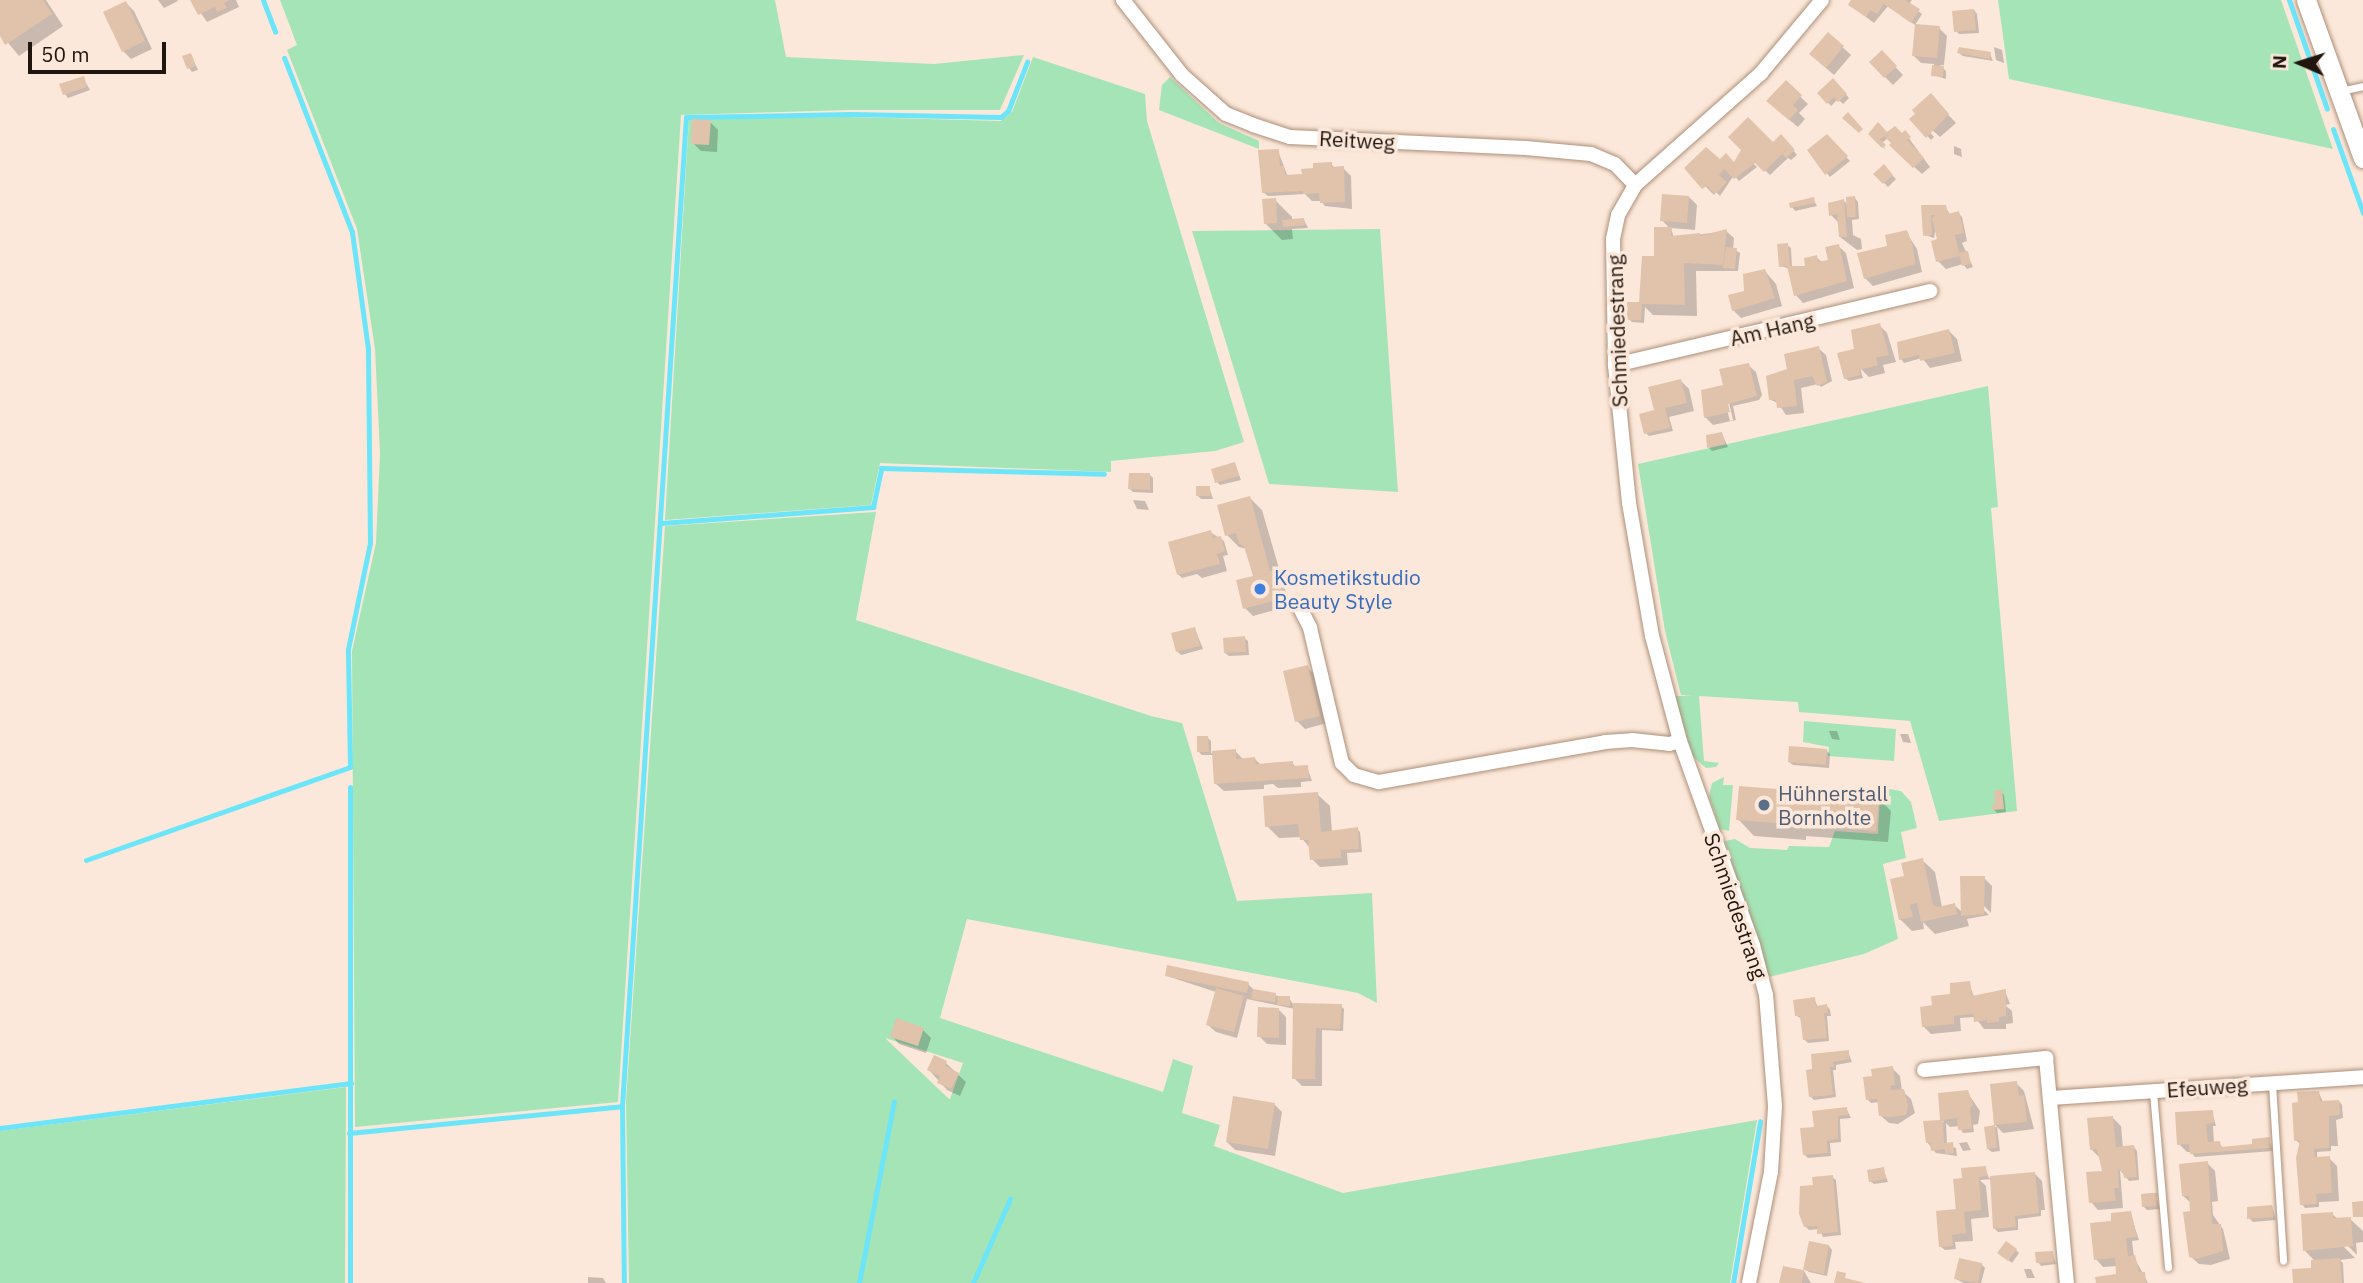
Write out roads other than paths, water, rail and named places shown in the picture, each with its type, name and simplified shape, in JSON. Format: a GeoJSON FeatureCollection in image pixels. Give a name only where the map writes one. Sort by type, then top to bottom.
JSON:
{"type":"FeatureCollection","features":[{"type":"Feature","properties":{"kind":"street","name":"Reitweg"},"geometry":{"type":"LineString","coordinates":[[1123,0],[1182,75],[1226,114],[1252,125],[1290,137],[1526,148],[1591,154],[1615,164],[1635,185]]}},
{"type":"Feature","properties":{"kind":"street","name":"Schmiedestrang"},"geometry":{"type":"LineString","coordinates":[[1749,1283],[1771,1172],[1775,1106],[1766,995],[1754,945],[1679,741],[1649,623],[1629,503],[1615,365],[1613,239],[1618,215],[1635,185],[1761,73],[1822,0]]}},
{"type":"Feature","properties":{"kind":"street"},"geometry":{"type":"LineString","coordinates":[[2306,0],[2363,158]]}},
{"type":"Feature","properties":{"kind":"street","name":"Am Hang"},"geometry":{"type":"LineString","coordinates":[[1615,365],[1930,291]]}},
{"type":"Feature","properties":{"kind":"street"},"geometry":{"type":"LineString","coordinates":[[1299,606],[1310,628],[1342,763],[1354,775],[1379,782],[1605,742],[1632,740],[1669,744],[1679,741]]}},
{"type":"Feature","properties":{"kind":"street"},"geometry":{"type":"LineString","coordinates":[[1924,1070],[2046,1058],[2067,1283]]}},
{"type":"Feature","properties":{"kind":"street","name":"Efeuweg"},"geometry":{"type":"LineString","coordinates":[[2050,1098],[2363,1077]]}},
{"type":"Feature","properties":{"kind":"lane"},"geometry":{"type":"LineString","coordinates":[[2339,91],[2363,86]]}},
{"type":"Feature","properties":{"kind":"lane"},"geometry":{"type":"LineString","coordinates":[[2272,1083],[2283,1261]]}},
{"type":"Feature","properties":{"kind":"lane"},"geometry":{"type":"LineString","coordinates":[[2153,1091],[2168,1266]]}},
{"type":"Feature","properties":{"kind":"waterway"},"geometry":{"type":"LineString","coordinates":[[263,0],[275,32]]}},
{"type":"Feature","properties":{"kind":"waterway"},"geometry":{"type":"LineString","coordinates":[[2289,0],[2327,109]]}},
{"type":"Feature","properties":{"kind":"waterway"},"geometry":{"type":"LineString","coordinates":[[86,860],[350,767],[348,649],[370,543],[368,349],[352,232],[284,58]]}},
{"type":"Feature","properties":{"kind":"waterway"},"geometry":{"type":"LineString","coordinates":[[622,1106],[686,117],[851,114],[1001,117],[1008,111],[1027,62]]}},
{"type":"Feature","properties":{"kind":"waterway"},"geometry":{"type":"LineString","coordinates":[[2333,129],[2363,213]]}},
{"type":"Feature","properties":{"kind":"waterway"},"geometry":{"type":"LineString","coordinates":[[661,523],[873,507],[881,468],[1104,474]]}},
{"type":"Feature","properties":{"kind":"waterway"},"geometry":{"type":"LineString","coordinates":[[350,787],[350,1283]]}},
{"type":"Feature","properties":{"kind":"waterway"},"geometry":{"type":"LineString","coordinates":[[0,1128],[351,1083]]}},
{"type":"Feature","properties":{"kind":"waterway"},"geometry":{"type":"LineString","coordinates":[[859,1283],[894,1101]]}},
{"type":"Feature","properties":{"kind":"waterway"},"geometry":{"type":"LineString","coordinates":[[349,1133],[622,1106],[624,1283]]}},
{"type":"Feature","properties":{"kind":"waterway"},"geometry":{"type":"LineString","coordinates":[[1733,1283],[1760,1121]]}},
{"type":"Feature","properties":{"kind":"waterway"},"geometry":{"type":"LineString","coordinates":[[973,1283],[1010,1199]]}},
{"type":"Feature","properties":{"kind":"place","name":"Kosmetikstudio Beauty Style"},"geometry":{"type":"Point","coordinates":[1260,589]}},
{"type":"Feature","properties":{"kind":"place","name":"Hühnerstall Bornholte"},"geometry":{"type":"Point","coordinates":[1764,805]}}]}
